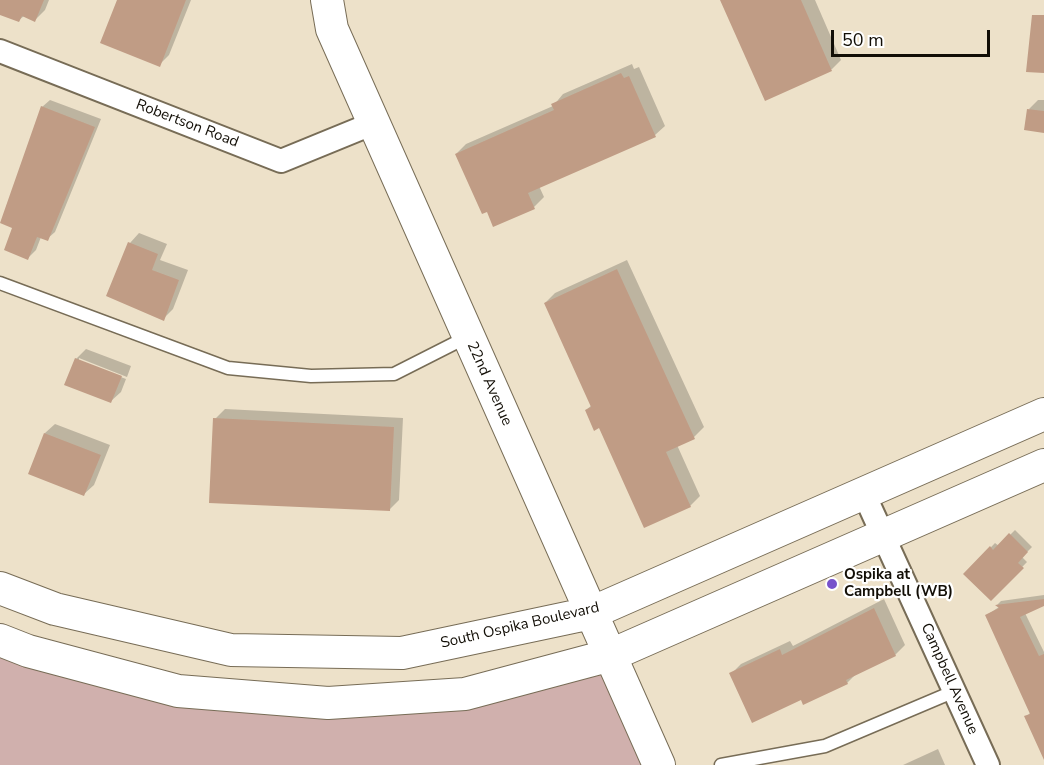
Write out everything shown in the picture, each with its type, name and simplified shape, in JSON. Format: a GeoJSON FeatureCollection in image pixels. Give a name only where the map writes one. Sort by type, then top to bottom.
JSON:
{"type":"FeatureCollection","features":[{"type":"Feature","properties":{"kind":"main road","name":"22nd Avenue"},"geometry":{"type":"LineString","coordinates":[[327,0],[332,29],[659,765]]}},
{"type":"Feature","properties":{"kind":"main road","name":"South Ospika Boulevard"},"geometry":{"type":"LineString","coordinates":[[0,588],[55,609],[231,650],[402,653],[591,613],[1044,414]]}},
{"type":"Feature","properties":{"kind":"main road"},"geometry":{"type":"LineString","coordinates":[[0,640],[28,651],[178,691],[328,703],[465,694],[611,656],[1044,465]]}},
{"type":"Feature","properties":{"kind":"street","name":"Robertson Road"},"geometry":{"type":"LineString","coordinates":[[0,51],[281,161],[374,123]]}},
{"type":"Feature","properties":{"kind":"street","name":"Campbell Avenue"},"geometry":{"type":"LineString","coordinates":[[864,494],[988,765]]}},
{"type":"Feature","properties":{"kind":"lane"},"geometry":{"type":"LineString","coordinates":[[0,283],[228,368],[311,376],[394,374],[468,336]]}},
{"type":"Feature","properties":{"kind":"lane"},"geometry":{"type":"LineString","coordinates":[[721,765],[825,746],[954,692]]}},
{"type":"Feature","properties":{"kind":"shaded area"},"geometry":{"type":"Polygon","coordinates":[[[0,637],[172,683],[326,705],[606,659],[654,765],[0,765],[0,637]]]}},
{"type":"Feature","properties":{"kind":"building"},"geometry":{"type":"Polygon","coordinates":[[[0,0],[44,0],[35,22],[22,16],[19,22],[0,15],[0,0]]]}},
{"type":"Feature","properties":{"kind":"building"},"geometry":{"type":"Polygon","coordinates":[[[117,0],[186,0],[160,67],[100,43],[117,0]]]}},
{"type":"Feature","properties":{"kind":"building"},"geometry":{"type":"Polygon","coordinates":[[[720,0],[801,0],[832,71],[765,101],[720,0]]]}},
{"type":"Feature","properties":{"kind":"building"},"geometry":{"type":"Polygon","coordinates":[[[1032,15],[1044,15],[1044,73],[1026,72],[1032,15]]]}},
{"type":"Feature","properties":{"kind":"building"},"geometry":{"type":"Polygon","coordinates":[[[621,73],[624,78],[629,76],[656,137],[528,193],[535,209],[493,227],[487,212],[482,214],[455,154],[554,110],[551,104],[621,73]]]}},
{"type":"Feature","properties":{"kind":"building"},"geometry":{"type":"Polygon","coordinates":[[[41,106],[95,127],[48,241],[37,237],[28,260],[4,250],[12,228],[0,223],[41,106]]]}},
{"type":"Feature","properties":{"kind":"building"},"geometry":{"type":"Polygon","coordinates":[[[1027,109],[1044,111],[1044,133],[1024,130],[1027,109]]]}},
{"type":"Feature","properties":{"kind":"building"},"geometry":{"type":"Polygon","coordinates":[[[128,242],[158,254],[152,270],[179,280],[164,321],[106,296],[128,242]]]}},
{"type":"Feature","properties":{"kind":"building"},"geometry":{"type":"Polygon","coordinates":[[[617,269],[695,439],[666,452],[691,507],[644,528],[599,428],[594,431],[585,410],[591,407],[544,303],[617,269]]]}},
{"type":"Feature","properties":{"kind":"building"},"geometry":{"type":"Polygon","coordinates":[[[75,358],[122,376],[111,403],[64,385],[75,358]]]}},
{"type":"Feature","properties":{"kind":"building"},"geometry":{"type":"Polygon","coordinates":[[[213,418],[394,427],[390,511],[209,503],[213,418]]]}},
{"type":"Feature","properties":{"kind":"building"},"geometry":{"type":"Polygon","coordinates":[[[44,433],[101,455],[84,496],[28,474],[44,433]]]}},
{"type":"Feature","properties":{"kind":"building"},"geometry":{"type":"Polygon","coordinates":[[[1009,533],[1028,552],[1018,563],[1024,568],[991,601],[963,574],[990,546],[993,550],[1009,533]]]}},
{"type":"Feature","properties":{"kind":"building"},"geometry":{"type":"Polygon","coordinates":[[[1044,599],[1044,606],[1020,617],[1039,656],[1044,654],[1044,760],[1024,716],[1030,714],[985,615],[999,608],[995,605],[1044,599]]]}},
{"type":"Feature","properties":{"kind":"building"},"geometry":{"type":"Polygon","coordinates":[[[874,608],[896,656],[846,680],[848,684],[803,705],[801,700],[752,723],[729,673],[780,649],[782,655],[874,608]]]}},
{"type":"Feature","properties":{"kind":"place","name":"Ospika at Campbell (WB)"},"geometry":{"type":"Point","coordinates":[832,584]}}]}
